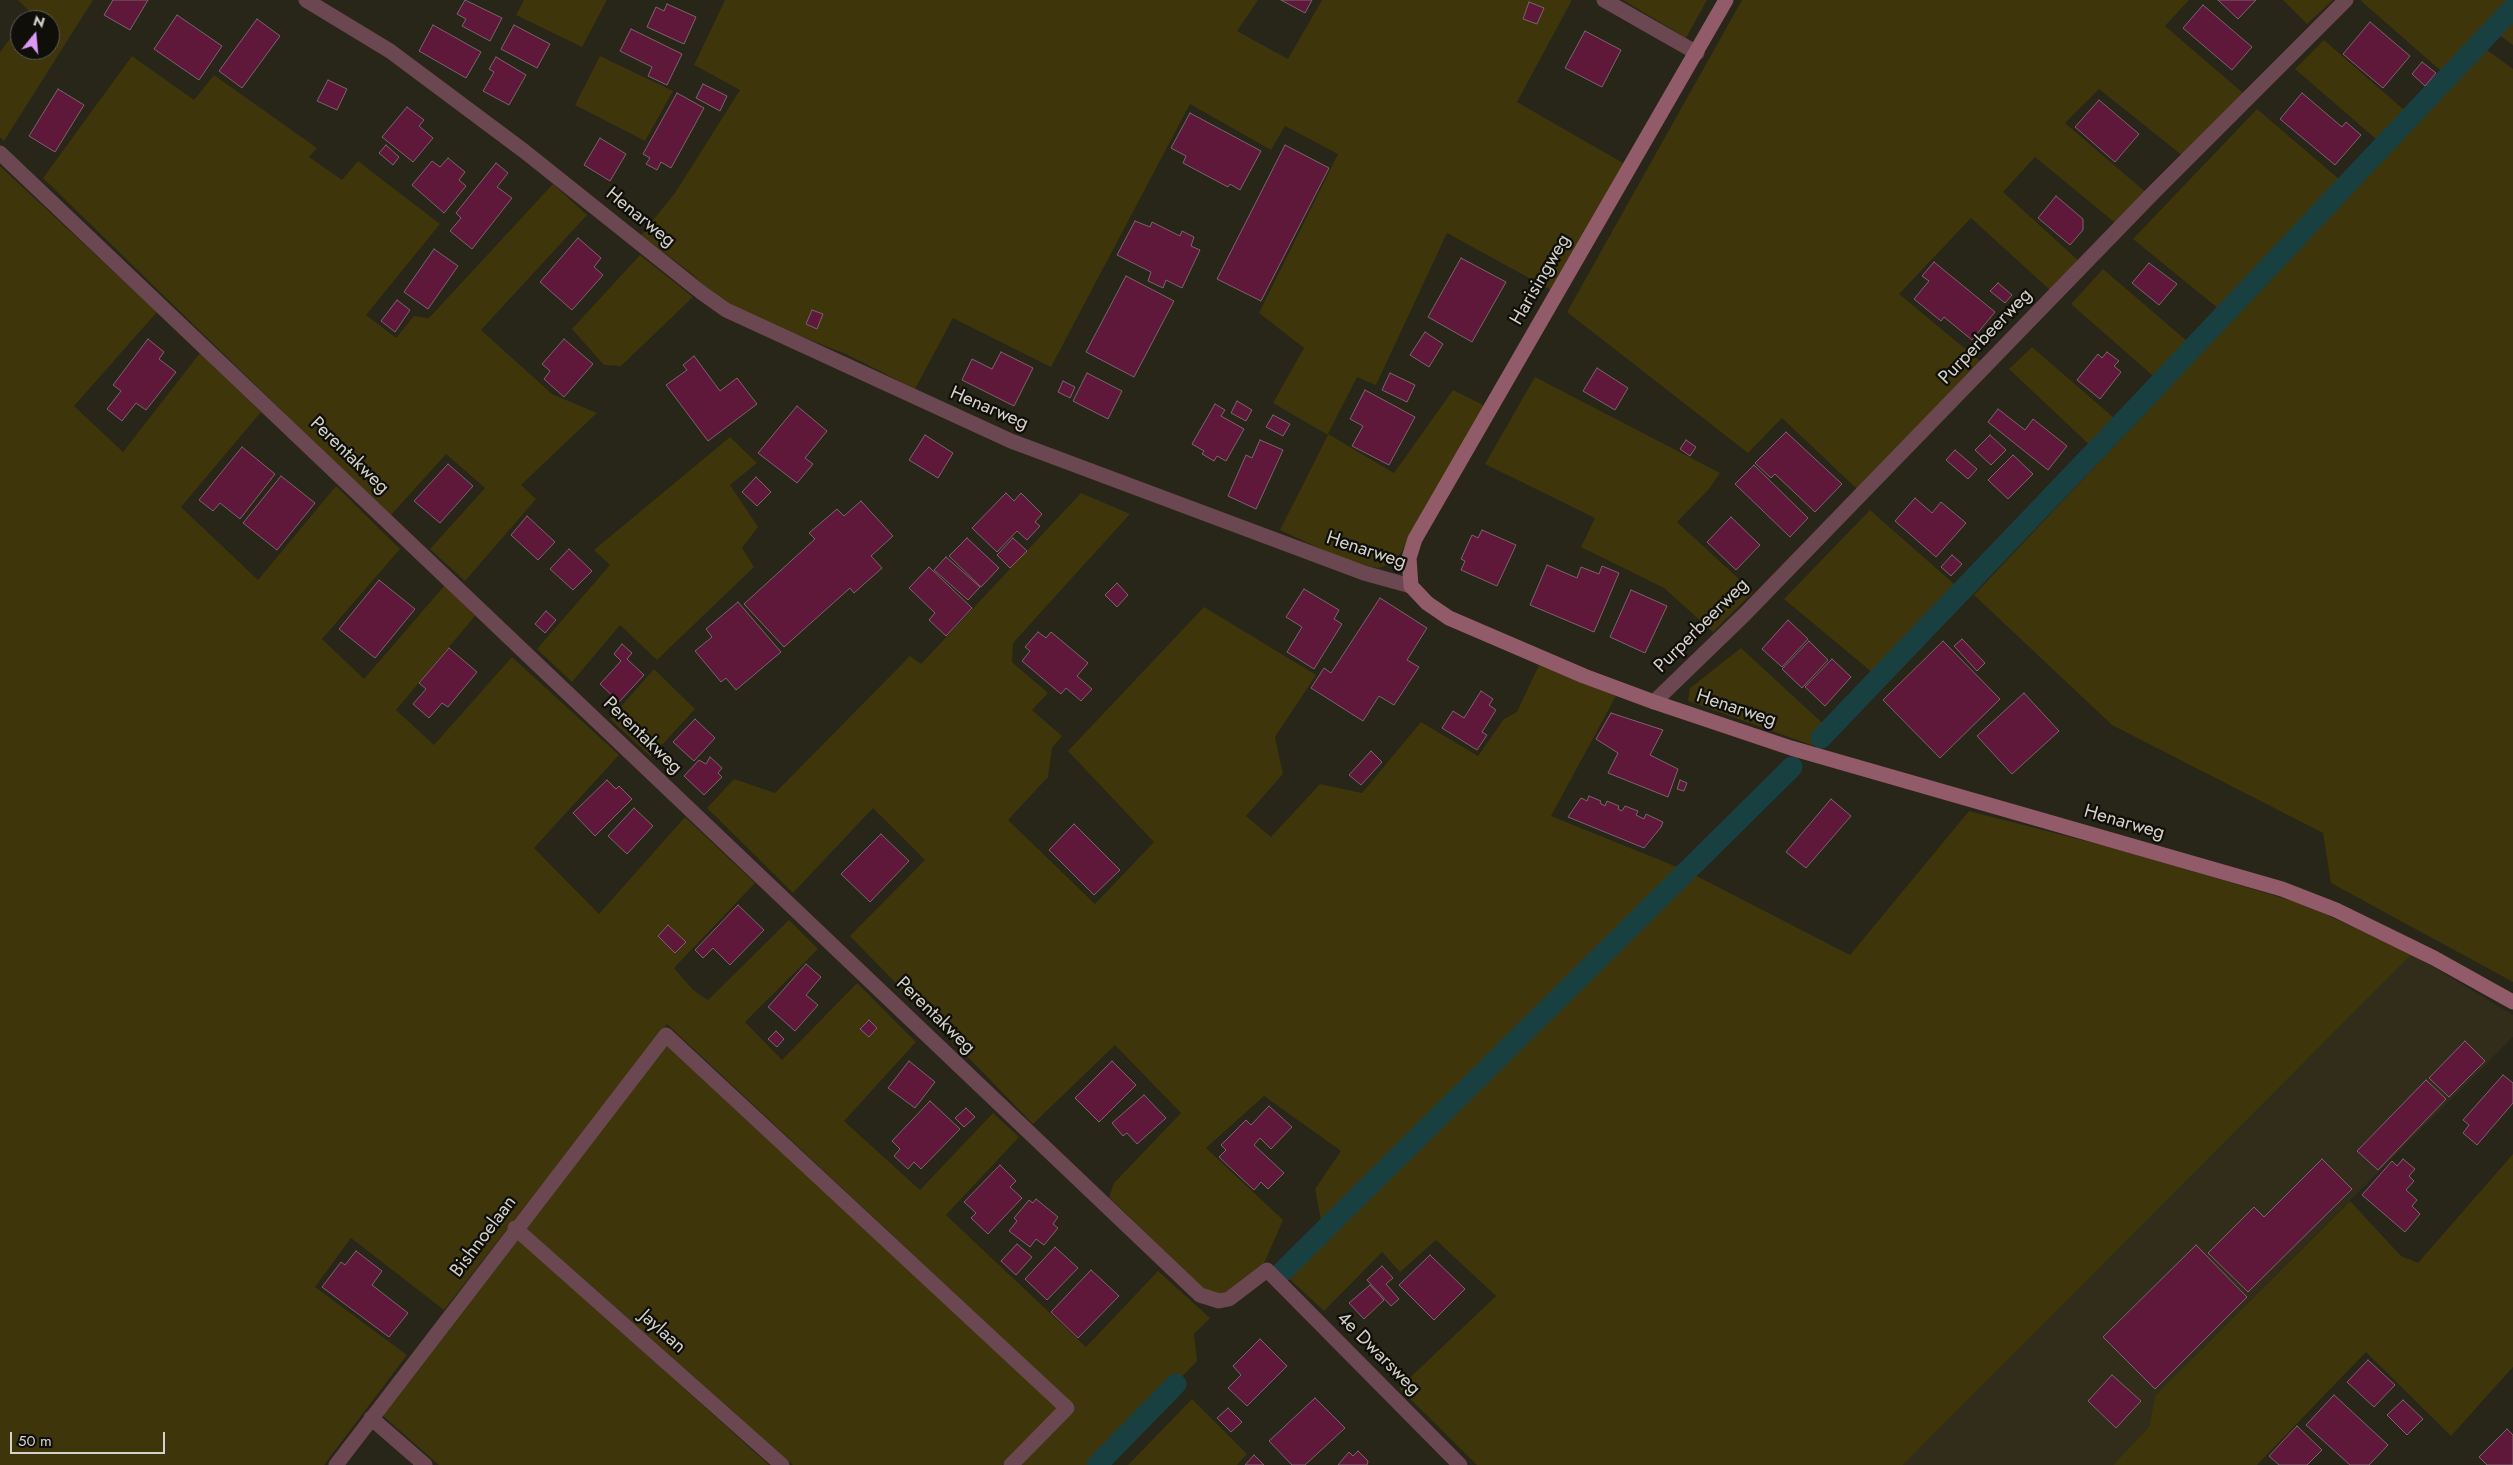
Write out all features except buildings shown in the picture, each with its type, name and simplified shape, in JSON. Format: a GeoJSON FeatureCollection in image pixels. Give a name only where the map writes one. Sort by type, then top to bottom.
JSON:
{"type":"FeatureCollection","features":[{"type":"Feature","properties":{"kind":"street","name":"Henarweg"},"geometry":{"type":"LineString","coordinates":[[306,0],[390,51],[524,150],[702,293],[726,310],[1011,441],[1364,573],[1412,586],[1427,603],[1449,618],[1584,676],[1654,702],[1791,748],[2282,889],[2363,923],[2434,958],[2513,1002]]}},
{"type":"Feature","properties":{"kind":"street"},"geometry":{"type":"LineString","coordinates":[[1604,0],[1697,53]]}},
{"type":"Feature","properties":{"kind":"street","name":"Harisingweg"},"geometry":{"type":"LineString","coordinates":[[1412,586],[1410,558],[1415,538],[1726,0]]}},
{"type":"Feature","properties":{"kind":"street","name":"Purperbeerweg"},"geometry":{"type":"LineString","coordinates":[[1654,702],[1744,615],[2148,199],[2346,0]]}},
{"type":"Feature","properties":{"kind":"street","name":"Perentakweg"},"geometry":{"type":"LineString","coordinates":[[0,153],[1200,1296],[1219,1301],[1229,1299],[1267,1270]]}},
{"type":"Feature","properties":{"kind":"street","name":"Bishnoelaan"},"geometry":{"type":"LineString","coordinates":[[336,1465],[515,1228],[666,1034],[1068,1408],[1010,1465]]}},
{"type":"Feature","properties":{"kind":"street","name":"Jaylaan"},"geometry":{"type":"LineString","coordinates":[[515,1228],[782,1465]]}},
{"type":"Feature","properties":{"kind":"street","name":"4e Dwarsweg"},"geometry":{"type":"LineString","coordinates":[[1267,1270],[1460,1465]]}},
{"type":"Feature","properties":{"kind":"street"},"geometry":{"type":"LineString","coordinates":[[371,1418],[425,1465]]}},
{"type":"Feature","properties":{"kind":"shaded area"},"geometry":{"type":"Polygon","coordinates":[[[18,0],[93,0],[60,52],[60,10],[28,10],[18,0]]]}},
{"type":"Feature","properties":{"kind":"shaded area"},"geometry":{"type":"Polygon","coordinates":[[[524,0],[607,0],[582,47],[516,15],[524,0]]]}},
{"type":"Feature","properties":{"kind":"shaded area"},"geometry":{"type":"Polygon","coordinates":[[[725,0],[1258,0],[1237,31],[1288,59],[1322,0],[1572,0],[1517,102],[1623,163],[1551,290],[1447,233],[1376,385],[1357,377],[1328,434],[1394,473],[1453,390],[1485,406],[1395,563],[1378,568],[1351,563],[1280,530],[1328,435],[1273,403],[1304,348],[1259,313],[1338,154],[1285,126],[1271,150],[1190,104],[1051,367],[953,318],[915,389],[846,354],[728,308],[691,273],[641,235],[675,193],[740,90],[694,65],[725,0]]]}},
{"type":"Feature","properties":{"kind":"shaded area"},"geometry":{"type":"Polygon","coordinates":[[[1623,0],[1707,0],[1686,38],[1623,0]]]}},
{"type":"Feature","properties":{"kind":"shaded area"},"geometry":{"type":"Polygon","coordinates":[[[1742,0],[2189,0],[2165,26],[2243,93],[2183,156],[2099,89],[2065,123],[2149,195],[2119,226],[2035,157],[2003,192],[2079,261],[2051,291],[1971,218],[1899,294],[1980,361],[1858,490],[1782,418],[1748,453],[1567,312],[1742,0]]]}},
{"type":"Feature","properties":{"kind":"shaded area"},"geometry":{"type":"Polygon","coordinates":[[[2283,0],[2333,0],[2307,24],[2283,0]]]}},
{"type":"Feature","properties":{"kind":"shaded area"},"geometry":{"type":"Polygon","coordinates":[[[2360,0],[2513,0],[2513,8],[2448,77],[2360,0]]]}},
{"type":"Feature","properties":{"kind":"shaded area"},"geometry":{"type":"Polygon","coordinates":[[[2513,20],[2513,45],[2499,35],[2513,20]]]}},
{"type":"Feature","properties":{"kind":"shaded area"},"geometry":{"type":"Polygon","coordinates":[[[10,38],[10,60],[55,60],[4,141],[0,137],[0,52],[10,38]]]}},
{"type":"Feature","properties":{"kind":"shaded area"},"geometry":{"type":"Polygon","coordinates":[[[2324,40],[2411,116],[2383,145],[2295,69],[2324,40]]]}},
{"type":"Feature","properties":{"kind":"shaded area"},"geometry":{"type":"Polygon","coordinates":[[[2487,50],[2513,69],[2513,982],[2331,883],[2323,833],[2112,725],[1974,595],[2487,50]]]}},
{"type":"Feature","properties":{"kind":"shaded area"},"geometry":{"type":"Polygon","coordinates":[[[132,56],[194,100],[214,75],[317,148],[309,157],[342,180],[358,161],[440,224],[366,315],[396,338],[414,316],[429,318],[553,184],[587,215],[481,330],[552,394],[597,413],[521,485],[536,499],[465,581],[430,549],[485,488],[446,454],[391,515],[43,178],[132,56]]]}},
{"type":"Feature","properties":{"kind":"shaded area"},"geometry":{"type":"Polygon","coordinates":[[[600,56],[673,91],[645,141],[575,105],[600,56]]]}},
{"type":"Feature","properties":{"kind":"shaded area"},"geometry":{"type":"Polygon","coordinates":[[[2257,109],[2346,185],[2225,314],[2133,239],[2257,109]]]}},
{"type":"Feature","properties":{"kind":"shaded area"},"geometry":{"type":"Polygon","coordinates":[[[0,166],[157,312],[74,406],[123,452],[200,353],[261,412],[181,507],[258,580],[336,486],[400,549],[322,639],[364,679],[445,585],[475,616],[396,710],[434,745],[512,657],[619,755],[534,848],[599,914],[685,817],[755,883],[674,968],[693,990],[708,1000],[789,920],[818,949],[745,1022],[782,1060],[857,983],[916,1042],[844,1121],[920,1190],[993,1113],[1019,1137],[946,1215],[1086,1347],[1158,1271],[1210,1318],[1194,1334],[1197,1361],[1097,1465],[1018,1465],[1075,1406],[667,1024],[444,1310],[351,1238],[315,1287],[407,1355],[324,1465],[0,1465],[0,166]]]}},
{"type":"Feature","properties":{"kind":"shaded area"},"geometry":{"type":"Polygon","coordinates":[[[640,255],[693,297],[621,366],[604,365],[572,329],[640,255]]]}},
{"type":"Feature","properties":{"kind":"shaded area"},"geometry":{"type":"Polygon","coordinates":[[[2103,269],[2194,347],[2160,382],[2071,304],[2103,269]]]}},
{"type":"Feature","properties":{"kind":"shaded area"},"geometry":{"type":"Polygon","coordinates":[[[2032,347],[2121,424],[2096,451],[2009,369],[2032,347]]]}},
{"type":"Feature","properties":{"kind":"shaded area"},"geometry":{"type":"Polygon","coordinates":[[[1535,377],[1720,473],[1709,489],[1677,522],[1753,592],[1713,632],[1664,588],[1581,547],[1595,518],[1485,464],[1535,377]]]}},
{"type":"Feature","properties":{"kind":"shaded area"},"geometry":{"type":"Polygon","coordinates":[[[730,437],[757,463],[730,485],[758,527],[742,548],[754,567],[657,660],[620,625],[572,682],[537,649],[610,565],[594,550],[730,437]]]}},
{"type":"Feature","properties":{"kind":"shaded area"},"geometry":{"type":"Polygon","coordinates":[[[1081,493],[1130,514],[1013,643],[1012,662],[1048,693],[1032,710],[1062,736],[1052,748],[1048,777],[1008,820],[1095,904],[1154,842],[1068,751],[1204,607],[1316,675],[1275,737],[1283,774],[1246,816],[1271,837],[1320,784],[1362,793],[1421,722],[1478,756],[1504,719],[1517,712],[1539,665],[1616,696],[1551,816],[1687,871],[1850,955],[1969,811],[2117,849],[2303,904],[2412,954],[1903,1465],[1477,1465],[1399,1388],[1496,1296],[1436,1240],[1400,1272],[1382,1252],[1324,1311],[1282,1272],[1323,1231],[1315,1189],[1341,1151],[1264,1096],[1206,1148],[1283,1220],[1262,1268],[1221,1296],[1208,1294],[1109,1197],[1114,1183],[1181,1113],[1115,1045],[1033,1124],[850,936],[925,860],[873,808],[793,893],[707,808],[734,779],[775,793],[910,656],[921,664],[1081,493]]]}},
{"type":"Feature","properties":{"kind":"shaded area"},"geometry":{"type":"Polygon","coordinates":[[[1870,510],[1962,591],[1879,678],[1784,599],[1870,510]]]}},
{"type":"Feature","properties":{"kind":"shaded area"},"geometry":{"type":"Polygon","coordinates":[[[1741,648],[1830,730],[1814,746],[1688,701],[1690,688],[1741,648]]]}},
{"type":"Feature","properties":{"kind":"shaded area"},"geometry":{"type":"Polygon","coordinates":[[[654,669],[695,709],[651,757],[610,719],[654,669]]]}},
{"type":"Feature","properties":{"kind":"shaded area"},"geometry":{"type":"Polygon","coordinates":[[[2412,954],[2513,1015],[2513,1037],[2155,1396],[2149,1427],[2113,1465],[1903,1465],[2412,954]]]}},
{"type":"Feature","properties":{"kind":"shaded area"},"geometry":{"type":"Polygon","coordinates":[[[666,1044],[1059,1408],[1002,1465],[793,1465],[524,1226],[666,1044]]]}},
{"type":"Feature","properties":{"kind":"shaded area"},"geometry":{"type":"Polygon","coordinates":[[[2513,1154],[2513,1367],[2451,1436],[2366,1352],[2257,1465],[2113,1465],[2149,1427],[2155,1396],[2350,1201],[2401,1256],[2418,1263],[2513,1154]]]}},
{"type":"Feature","properties":{"kind":"shaded area"},"geometry":{"type":"Polygon","coordinates":[[[516,1237],[769,1465],[439,1465],[382,1415],[516,1237]]]}},
{"type":"Feature","properties":{"kind":"shaded area"},"geometry":{"type":"Polygon","coordinates":[[[1192,1399],[1247,1454],[1237,1465],[1128,1465],[1192,1399]]]}},
{"type":"Feature","properties":{"kind":"waterway"},"geometry":{"type":"LineString","coordinates":[[1821,738],[2121,424],[2513,8]]}},
{"type":"Feature","properties":{"kind":"waterway"},"geometry":{"type":"LineString","coordinates":[[1282,1272],[1792,767]]}},
{"type":"Feature","properties":{"kind":"waterway"},"geometry":{"type":"LineString","coordinates":[[1097,1465],[1176,1384]]}}]}
